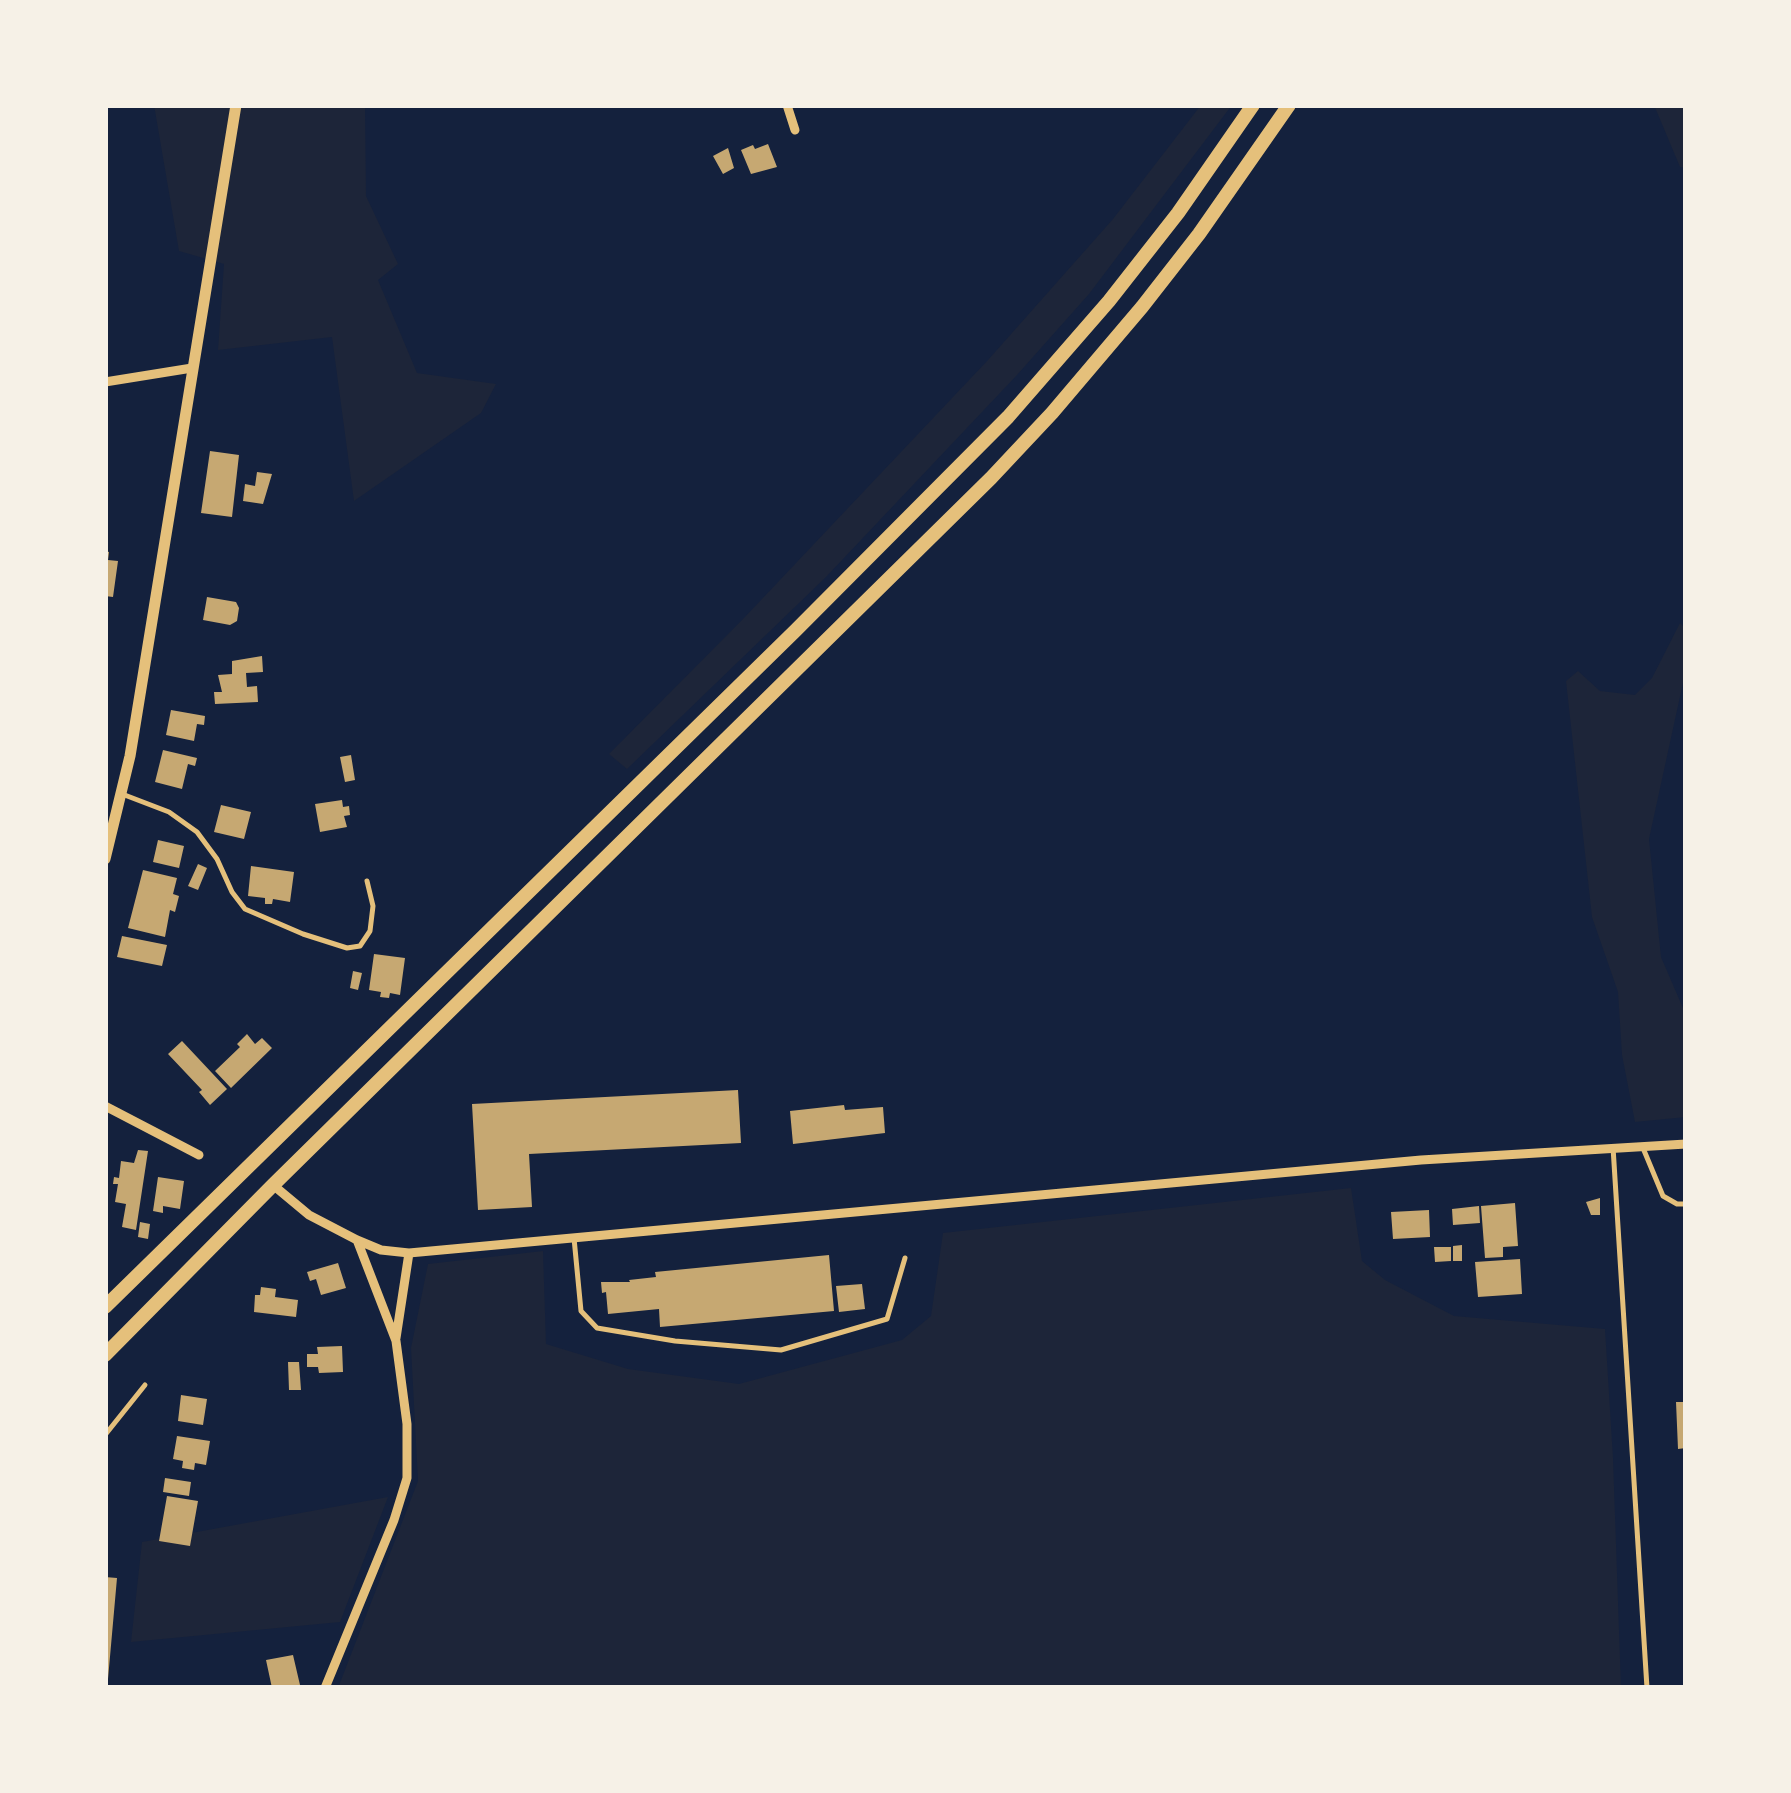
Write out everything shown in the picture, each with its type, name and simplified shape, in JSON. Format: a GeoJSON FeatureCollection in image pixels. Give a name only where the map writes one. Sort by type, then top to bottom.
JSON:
{"type":"FeatureCollection","features":[{"type":"Feature","properties":{"kind":"main road"},"geometry":{"type":"LineString","coordinates":[[105,1307],[996,430],[1109,301],[1178,213],[1253,105]]}},
{"type":"Feature","properties":{"kind":"main road"},"geometry":{"type":"LineString","coordinates":[[105,1355],[991,478],[1142,307],[1199,234],[1288,105]]}},
{"type":"Feature","properties":{"kind":"street"},"geometry":{"type":"LineString","coordinates":[[105,858],[122,794],[236,105]]}},
{"type":"Feature","properties":{"kind":"street"},"geometry":{"type":"LineString","coordinates":[[786,105],[794,130]]}},
{"type":"Feature","properties":{"kind":"street"},"geometry":{"type":"LineString","coordinates":[[105,382],[192,368]]}},
{"type":"Feature","properties":{"kind":"street"},"geometry":{"type":"LineString","coordinates":[[105,1106],[199,1155]]}},
{"type":"Feature","properties":{"kind":"street"},"geometry":{"type":"LineString","coordinates":[[273,1185],[309,1215],[356,1240],[382,1250],[409,1253],[1422,1160],[1686,1144]]}},
{"type":"Feature","properties":{"kind":"street"},"geometry":{"type":"LineString","coordinates":[[324,1688],[394,1520],[407,1478],[407,1424],[396,1341],[356,1240]]}},
{"type":"Feature","properties":{"kind":"street"},"geometry":{"type":"LineString","coordinates":[[396,1341],[409,1253]]}},
{"type":"Feature","properties":{"kind":"lane"},"geometry":{"type":"LineString","coordinates":[[122,794],[168,812],[197,832],[245,909],[303,934],[346,948],[360,946],[370,931],[373,906],[367,881]]}},
{"type":"Feature","properties":{"kind":"lane"},"geometry":{"type":"LineString","coordinates":[[1641,1146],[1664,1196],[1686,1204]]}},
{"type":"Feature","properties":{"kind":"lane"},"geometry":{"type":"LineString","coordinates":[[1613,1148],[1647,1688]]}},
{"type":"Feature","properties":{"kind":"lane"},"geometry":{"type":"LineString","coordinates":[[574,1238],[581,1310],[597,1328],[674,1341],[781,1350],[887,1319],[905,1258]]}},
{"type":"Feature","properties":{"kind":"lane"},"geometry":{"type":"LineString","coordinates":[[105,1435],[145,1384]]}},
{"type":"Feature","properties":{"kind":"shaded area"},"geometry":{"type":"Polygon","coordinates":[[[154,105],[365,105],[366,196],[398,264],[378,280],[417,373],[496,384],[481,413],[354,501],[332,337],[218,350],[224,264],[179,251],[154,105]]]}},
{"type":"Feature","properties":{"kind":"shaded area"},"geometry":{"type":"Polygon","coordinates":[[[1201,105],[1232,105],[1089,294],[1017,375],[826,577],[627,769],[609,754],[744,618],[988,360],[1113,219],[1201,105]]]}},
{"type":"Feature","properties":{"kind":"shaded area"},"geometry":{"type":"Polygon","coordinates":[[[1654,105],[1686,105],[1686,168],[1680,167],[1654,105]]]}},
{"type":"Feature","properties":{"kind":"shaded area"},"geometry":{"type":"Polygon","coordinates":[[[1680,623],[1686,629],[1686,669],[1649,839],[1661,957],[1686,1015],[1686,1117],[1635,1122],[1622,1055],[1618,992],[1592,917],[1566,681],[1578,671],[1600,691],[1635,695],[1652,678],[1680,623]]]}},
{"type":"Feature","properties":{"kind":"shaded area"},"geometry":{"type":"Polygon","coordinates":[[[1351,1188],[1362,1261],[1385,1280],[1454,1316],[1605,1329],[1621,1688],[338,1688],[418,1481],[411,1348],[428,1264],[543,1251],[546,1344],[628,1369],[739,1384],[902,1340],[931,1316],[943,1233],[1351,1188]]]}},
{"type":"Feature","properties":{"kind":"shaded area"},"geometry":{"type":"Polygon","coordinates":[[[388,1497],[340,1622],[131,1642],[142,1542],[388,1497]]]}},
{"type":"Feature","properties":{"kind":"building"},"geometry":{"type":"Polygon","coordinates":[[[768,144],[777,167],[751,174],[741,150],[768,144]]]}},
{"type":"Feature","properties":{"kind":"building"},"geometry":{"type":"Polygon","coordinates":[[[728,148],[734,168],[723,174],[713,156],[728,148]]]}},
{"type":"Feature","properties":{"kind":"building"},"geometry":{"type":"Polygon","coordinates":[[[210,451],[239,455],[232,517],[201,513],[210,451]]]}},
{"type":"Feature","properties":{"kind":"building"},"geometry":{"type":"Polygon","coordinates":[[[257,472],[272,474],[263,504],[243,501],[245,484],[255,486],[257,472]]]}},
{"type":"Feature","properties":{"kind":"building"},"geometry":{"type":"Polygon","coordinates":[[[105,551],[109,552],[108,560],[118,561],[113,597],[105,596],[105,551]]]}},
{"type":"Feature","properties":{"kind":"building"},"geometry":{"type":"Polygon","coordinates":[[[207,597],[236,602],[237,621],[230,625],[203,620],[207,597]]]}},
{"type":"Feature","properties":{"kind":"building"},"geometry":{"type":"Polygon","coordinates":[[[262,656],[263,672],[246,673],[247,687],[257,686],[258,702],[215,704],[214,692],[222,692],[218,675],[232,674],[232,661],[262,656]]]}},
{"type":"Feature","properties":{"kind":"building"},"geometry":{"type":"Polygon","coordinates":[[[171,710],[205,716],[204,725],[197,724],[194,741],[166,735],[171,710]]]}},
{"type":"Feature","properties":{"kind":"building"},"geometry":{"type":"Polygon","coordinates":[[[163,750],[197,758],[195,766],[188,764],[182,789],[155,782],[163,750]]]}},
{"type":"Feature","properties":{"kind":"building"},"geometry":{"type":"Polygon","coordinates":[[[351,755],[355,780],[345,782],[340,757],[351,755]]]}},
{"type":"Feature","properties":{"kind":"building"},"geometry":{"type":"Polygon","coordinates":[[[342,800],[343,807],[349,806],[350,815],[344,816],[347,827],[320,832],[315,804],[342,800]]]}},
{"type":"Feature","properties":{"kind":"building"},"geometry":{"type":"Polygon","coordinates":[[[221,805],[251,812],[244,839],[214,832],[221,805]]]}},
{"type":"Feature","properties":{"kind":"building"},"geometry":{"type":"Polygon","coordinates":[[[158,840],[184,846],[179,868],[153,862],[158,840]]]}},
{"type":"Feature","properties":{"kind":"building"},"geometry":{"type":"Polygon","coordinates":[[[198,864],[207,868],[198,890],[188,886],[198,864]]]}},
{"type":"Feature","properties":{"kind":"building"},"geometry":{"type":"Polygon","coordinates":[[[251,866],[294,872],[290,902],[273,899],[272,904],[265,904],[265,898],[248,896],[251,866]]]}},
{"type":"Feature","properties":{"kind":"building"},"geometry":{"type":"Polygon","coordinates":[[[143,870],[177,878],[173,894],[179,896],[175,912],[170,910],[165,937],[128,928],[143,870]]]}},
{"type":"Feature","properties":{"kind":"building"},"geometry":{"type":"Polygon","coordinates":[[[122,936],[167,945],[162,966],[117,957],[122,936]]]}},
{"type":"Feature","properties":{"kind":"building"},"geometry":{"type":"Polygon","coordinates":[[[374,954],[405,958],[400,995],[380,997],[381,992],[369,990],[374,954]]]}},
{"type":"Feature","properties":{"kind":"building"},"geometry":{"type":"Polygon","coordinates":[[[353,971],[362,973],[358,990],[350,988],[353,971]]]}},
{"type":"Feature","properties":{"kind":"building"},"geometry":{"type":"Polygon","coordinates":[[[247,1034],[255,1044],[262,1038],[272,1048],[231,1088],[215,1071],[240,1047],[237,1044],[247,1034]]]}},
{"type":"Feature","properties":{"kind":"building"},"geometry":{"type":"Polygon","coordinates":[[[182,1041],[227,1089],[210,1105],[199,1092],[202,1090],[168,1054],[182,1041]]]}},
{"type":"Feature","properties":{"kind":"building"},"geometry":{"type":"Polygon","coordinates":[[[738,1090],[741,1143],[529,1154],[532,1207],[478,1210],[472,1104],[738,1090]]]}},
{"type":"Feature","properties":{"kind":"building"},"geometry":{"type":"Polygon","coordinates":[[[844,1105],[845,1110],[883,1107],[885,1133],[793,1144],[790,1111],[844,1105]]]}},
{"type":"Feature","properties":{"kind":"building"},"geometry":{"type":"Polygon","coordinates":[[[138,1150],[148,1151],[136,1230],[122,1227],[126,1204],[115,1202],[118,1184],[113,1184],[114,1177],[119,1178],[121,1161],[134,1163],[138,1150]]]}},
{"type":"Feature","properties":{"kind":"building"},"geometry":{"type":"Polygon","coordinates":[[[158,1177],[184,1181],[180,1209],[163,1206],[163,1213],[153,1211],[158,1177]]]}},
{"type":"Feature","properties":{"kind":"building"},"geometry":{"type":"Polygon","coordinates":[[[1600,1198],[1600,1215],[1591,1215],[1586,1202],[1600,1198]]]}},
{"type":"Feature","properties":{"kind":"building"},"geometry":{"type":"Polygon","coordinates":[[[1515,1203],[1518,1246],[1503,1247],[1503,1257],[1485,1258],[1481,1206],[1515,1203]]]}},
{"type":"Feature","properties":{"kind":"building"},"geometry":{"type":"Polygon","coordinates":[[[1479,1206],[1480,1223],[1453,1225],[1452,1209],[1479,1206]]]}},
{"type":"Feature","properties":{"kind":"building"},"geometry":{"type":"Polygon","coordinates":[[[1429,1210],[1430,1237],[1393,1239],[1391,1212],[1429,1210]]]}},
{"type":"Feature","properties":{"kind":"building"},"geometry":{"type":"Polygon","coordinates":[[[140,1222],[150,1224],[148,1239],[138,1237],[140,1222]]]}},
{"type":"Feature","properties":{"kind":"building"},"geometry":{"type":"Polygon","coordinates":[[[1462,1245],[1462,1261],[1453,1261],[1453,1246],[1462,1245]]]}},
{"type":"Feature","properties":{"kind":"building"},"geometry":{"type":"Polygon","coordinates":[[[1434,1247],[1451,1247],[1451,1261],[1435,1262],[1434,1247]]]}},
{"type":"Feature","properties":{"kind":"building"},"geometry":{"type":"Polygon","coordinates":[[[829,1255],[834,1311],[660,1327],[659,1309],[608,1314],[606,1292],[602,1293],[601,1282],[630,1282],[656,1277],[655,1272],[829,1255]]]}},
{"type":"Feature","properties":{"kind":"building"},"geometry":{"type":"Polygon","coordinates":[[[1520,1259],[1522,1294],[1478,1297],[1475,1262],[1520,1259]]]}},
{"type":"Feature","properties":{"kind":"building"},"geometry":{"type":"Polygon","coordinates":[[[338,1263],[346,1288],[321,1295],[316,1279],[310,1281],[307,1272],[338,1263]]]}},
{"type":"Feature","properties":{"kind":"building"},"geometry":{"type":"Polygon","coordinates":[[[862,1284],[865,1309],[839,1312],[836,1286],[862,1284]]]}},
{"type":"Feature","properties":{"kind":"building"},"geometry":{"type":"Polygon","coordinates":[[[261,1287],[276,1289],[275,1297],[298,1300],[296,1317],[254,1312],[255,1295],[260,1295],[261,1287]]]}},
{"type":"Feature","properties":{"kind":"building"},"geometry":{"type":"Polygon","coordinates":[[[342,1346],[343,1372],[319,1373],[318,1367],[307,1367],[307,1354],[318,1354],[317,1347],[342,1346]]]}},
{"type":"Feature","properties":{"kind":"building"},"geometry":{"type":"Polygon","coordinates":[[[288,1362],[299,1362],[301,1390],[289,1390],[288,1362]]]}},
{"type":"Feature","properties":{"kind":"building"},"geometry":{"type":"Polygon","coordinates":[[[181,1395],[207,1399],[203,1425],[178,1421],[181,1395]]]}},
{"type":"Feature","properties":{"kind":"building"},"geometry":{"type":"Polygon","coordinates":[[[1676,1402],[1686,1402],[1686,1448],[1678,1449],[1676,1402]]]}},
{"type":"Feature","properties":{"kind":"building"},"geometry":{"type":"Polygon","coordinates":[[[177,1436],[210,1441],[206,1465],[195,1463],[194,1470],[182,1468],[183,1461],[173,1459],[177,1436]]]}},
{"type":"Feature","properties":{"kind":"building"},"geometry":{"type":"Polygon","coordinates":[[[165,1478],[191,1482],[189,1496],[163,1492],[165,1478]]]}},
{"type":"Feature","properties":{"kind":"building"},"geometry":{"type":"Polygon","coordinates":[[[167,1496],[198,1501],[190,1546],[159,1541],[167,1496]]]}},
{"type":"Feature","properties":{"kind":"building"},"geometry":{"type":"Polygon","coordinates":[[[105,1577],[117,1578],[108,1679],[105,1679],[105,1577]]]}},
{"type":"Feature","properties":{"kind":"building"},"geometry":{"type":"Polygon","coordinates":[[[293,1655],[300,1685],[272,1688],[266,1660],[293,1655]]]}}]}
